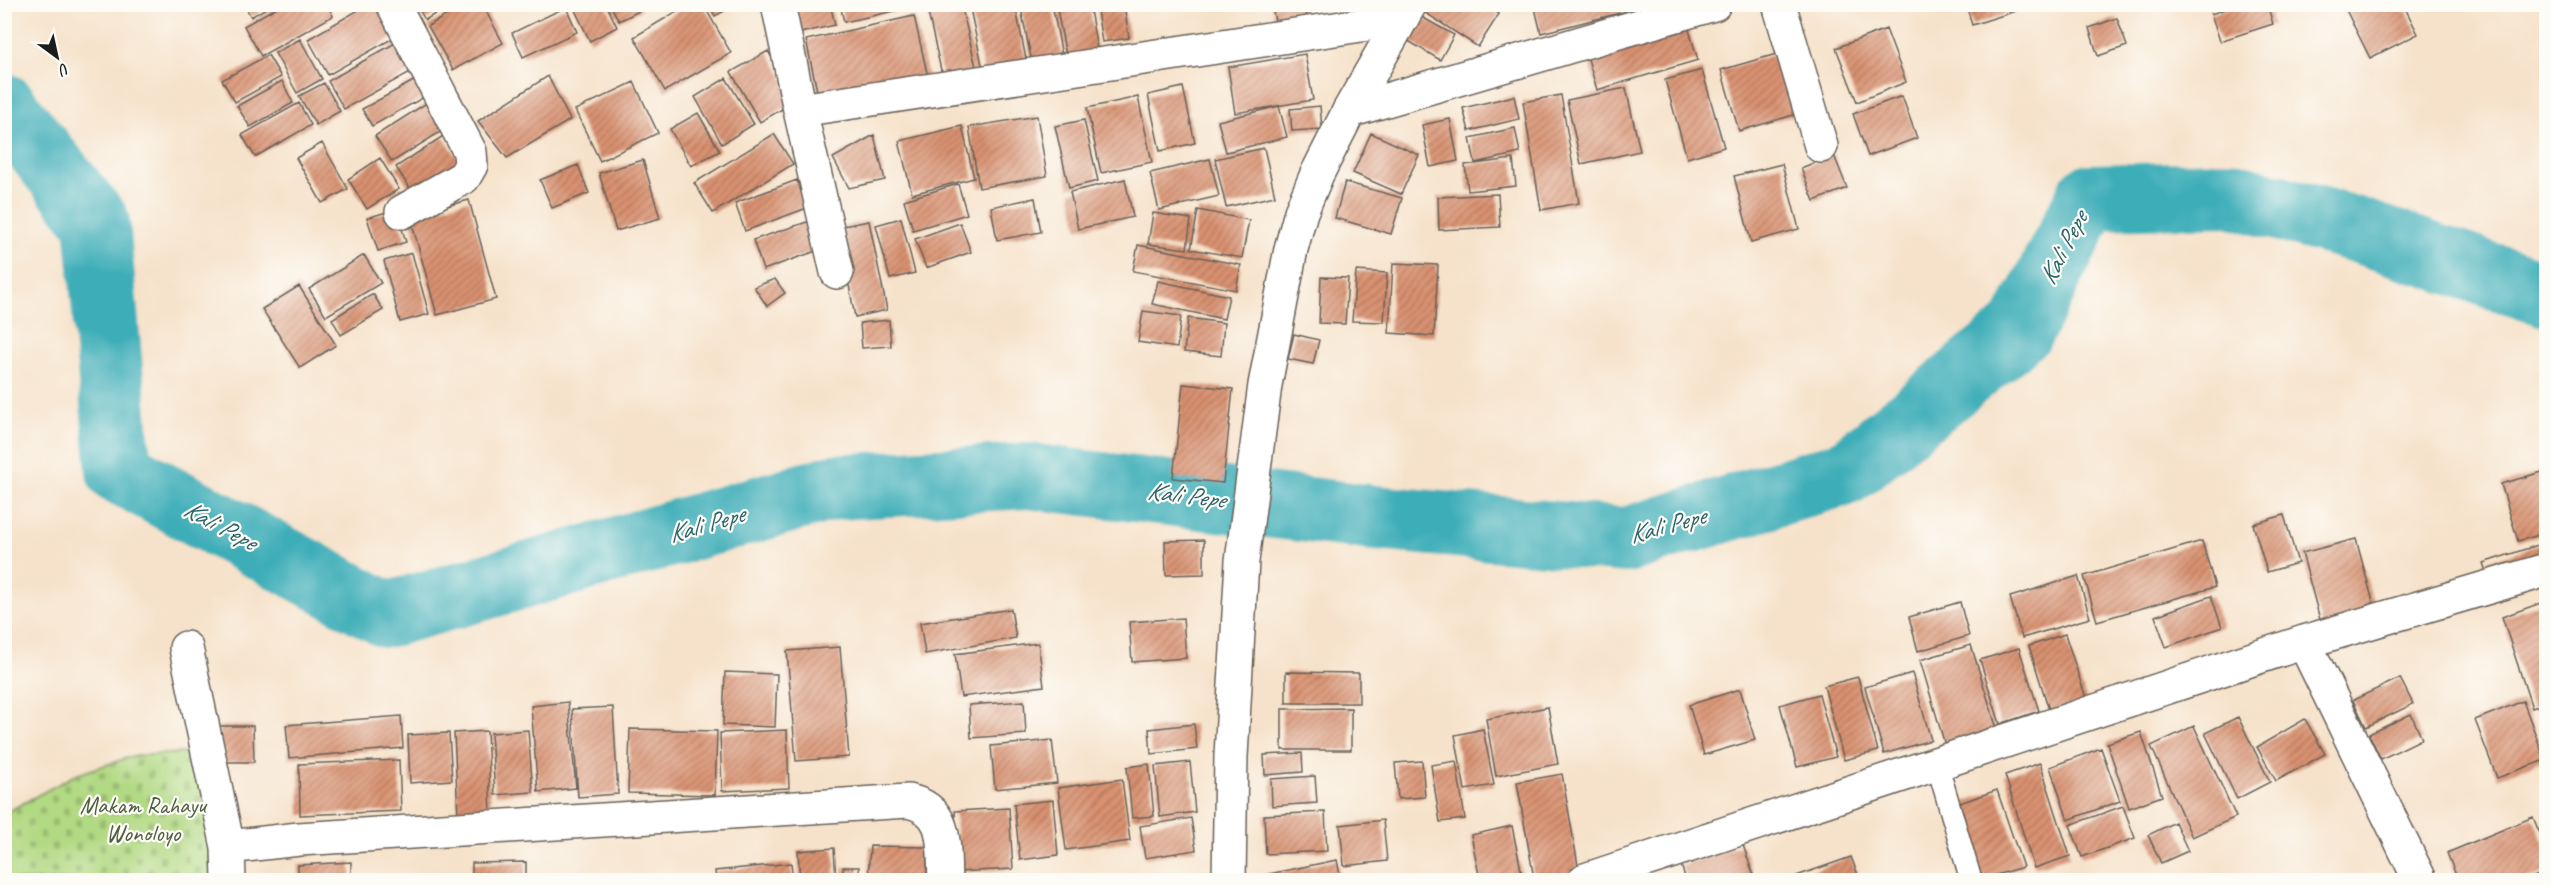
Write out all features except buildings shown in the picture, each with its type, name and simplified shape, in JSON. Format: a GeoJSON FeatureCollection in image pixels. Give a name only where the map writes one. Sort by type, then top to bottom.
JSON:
{"type":"FeatureCollection","features":[{"type":"Feature","properties":{"kind":"street"},"geometry":{"type":"LineString","coordinates":[[393,4],[470,152],[471,165],[464,177],[402,212]]}},
{"type":"Feature","properties":{"kind":"street"},"geometry":{"type":"LineString","coordinates":[[778,4],[837,272]]}},
{"type":"Feature","properties":{"kind":"street"},"geometry":{"type":"LineString","coordinates":[[1348,111],[1713,4]]}},
{"type":"Feature","properties":{"kind":"street"},"geometry":{"type":"LineString","coordinates":[[1779,4],[1821,146]]}},
{"type":"Feature","properties":{"kind":"street"},"geometry":{"type":"LineString","coordinates":[[800,110],[1406,12]]}},
{"type":"Feature","properties":{"kind":"street"},"geometry":{"type":"LineString","coordinates":[[1229,880],[1232,756],[1242,561],[1265,386],[1291,249],[1305,203],[1348,111],[1406,12]]}},
{"type":"Feature","properties":{"kind":"street"},"geometry":{"type":"LineString","coordinates":[[1585,880],[2304,642],[2547,570]]}},
{"type":"Feature","properties":{"kind":"street"},"geometry":{"type":"LineString","coordinates":[[2304,642],[2420,880]]}},
{"type":"Feature","properties":{"kind":"street"},"geometry":{"type":"LineString","coordinates":[[186,648],[228,847],[229,880]]}},
{"type":"Feature","properties":{"kind":"street"},"geometry":{"type":"LineString","coordinates":[[228,847],[299,838],[908,801],[924,804],[935,816],[942,832],[945,880]]}},
{"type":"Feature","properties":{"kind":"lane"},"geometry":{"type":"LineString","coordinates":[[1937,764],[1971,880]]}},
{"type":"Feature","properties":{"kind":"green space","name":"Makam Rahayu Wonoloyo"},"geometry":{"type":"Polygon","coordinates":[[[196,752],[220,880],[5,880],[5,813],[75,775],[133,756],[196,752]]]}},
{"type":"Feature","properties":{"kind":"waterway","name":"Kali Pepe"},"geometry":{"type":"LineString","coordinates":[[4,106],[97,222],[119,471],[387,615],[835,487],[1027,476],[1375,518],[1626,540],[1847,472],[2022,329],[2089,197],[2230,194],[2360,231],[2546,294]]}}]}
